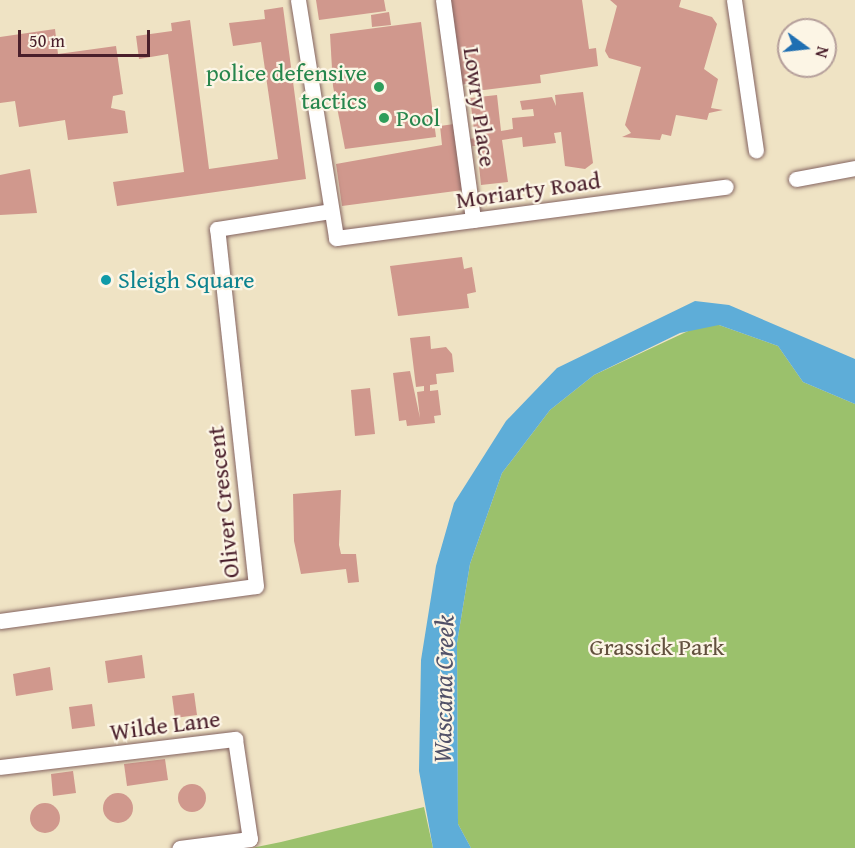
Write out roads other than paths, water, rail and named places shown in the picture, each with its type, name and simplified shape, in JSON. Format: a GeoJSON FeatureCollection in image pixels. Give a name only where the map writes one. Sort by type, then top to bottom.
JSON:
{"type":"FeatureCollection","features":[{"type":"Feature","properties":{"kind":"street"},"geometry":{"type":"LineString","coordinates":[[298,0],[331,211]]}},
{"type":"Feature","properties":{"kind":"street","name":"Lowry Place"},"geometry":{"type":"LineString","coordinates":[[443,0],[473,220]]}},
{"type":"Feature","properties":{"kind":"street"},"geometry":{"type":"LineString","coordinates":[[734,0],[756,150]]}},
{"type":"Feature","properties":{"kind":"street"},"geometry":{"type":"LineString","coordinates":[[796,179],[855,168]]}},
{"type":"Feature","properties":{"kind":"street","name":"Moriarty Road"},"geometry":{"type":"LineString","coordinates":[[331,211],[336,238],[726,187]]}},
{"type":"Feature","properties":{"kind":"street","name":"Oliver Crescent"},"geometry":{"type":"LineString","coordinates":[[0,621],[256,586],[217,229],[331,211]]}},
{"type":"Feature","properties":{"kind":"street","name":"Wilde Lane"},"geometry":{"type":"LineString","coordinates":[[0,767],[235,739],[250,839],[180,848]]}},
{"type":"Feature","properties":{"kind":"water","name":"Wascana Creek"},"geometry":{"type":"Polygon","coordinates":[[[695,301],[729,305],[855,359],[855,404],[803,382],[778,346],[719,325],[680,333],[594,375],[550,410],[502,473],[470,564],[457,643],[458,824],[471,848],[433,848],[419,771],[421,660],[436,566],[454,503],[506,421],[557,368],[695,301]]]}},
{"type":"Feature","properties":{"kind":"place","name":"police defensive tactics"},"geometry":{"type":"Point","coordinates":[379,87]}},
{"type":"Feature","properties":{"kind":"place","name":"Pool"},"geometry":{"type":"Point","coordinates":[384,118]}},
{"type":"Feature","properties":{"kind":"place","name":"Sleigh Square"},"geometry":{"type":"Point","coordinates":[106,280]}},
{"type":"Feature","properties":{"kind":"park label","name":"Grassick Park"},"geometry":{"type":"Point","coordinates":[657,647]}}]}
